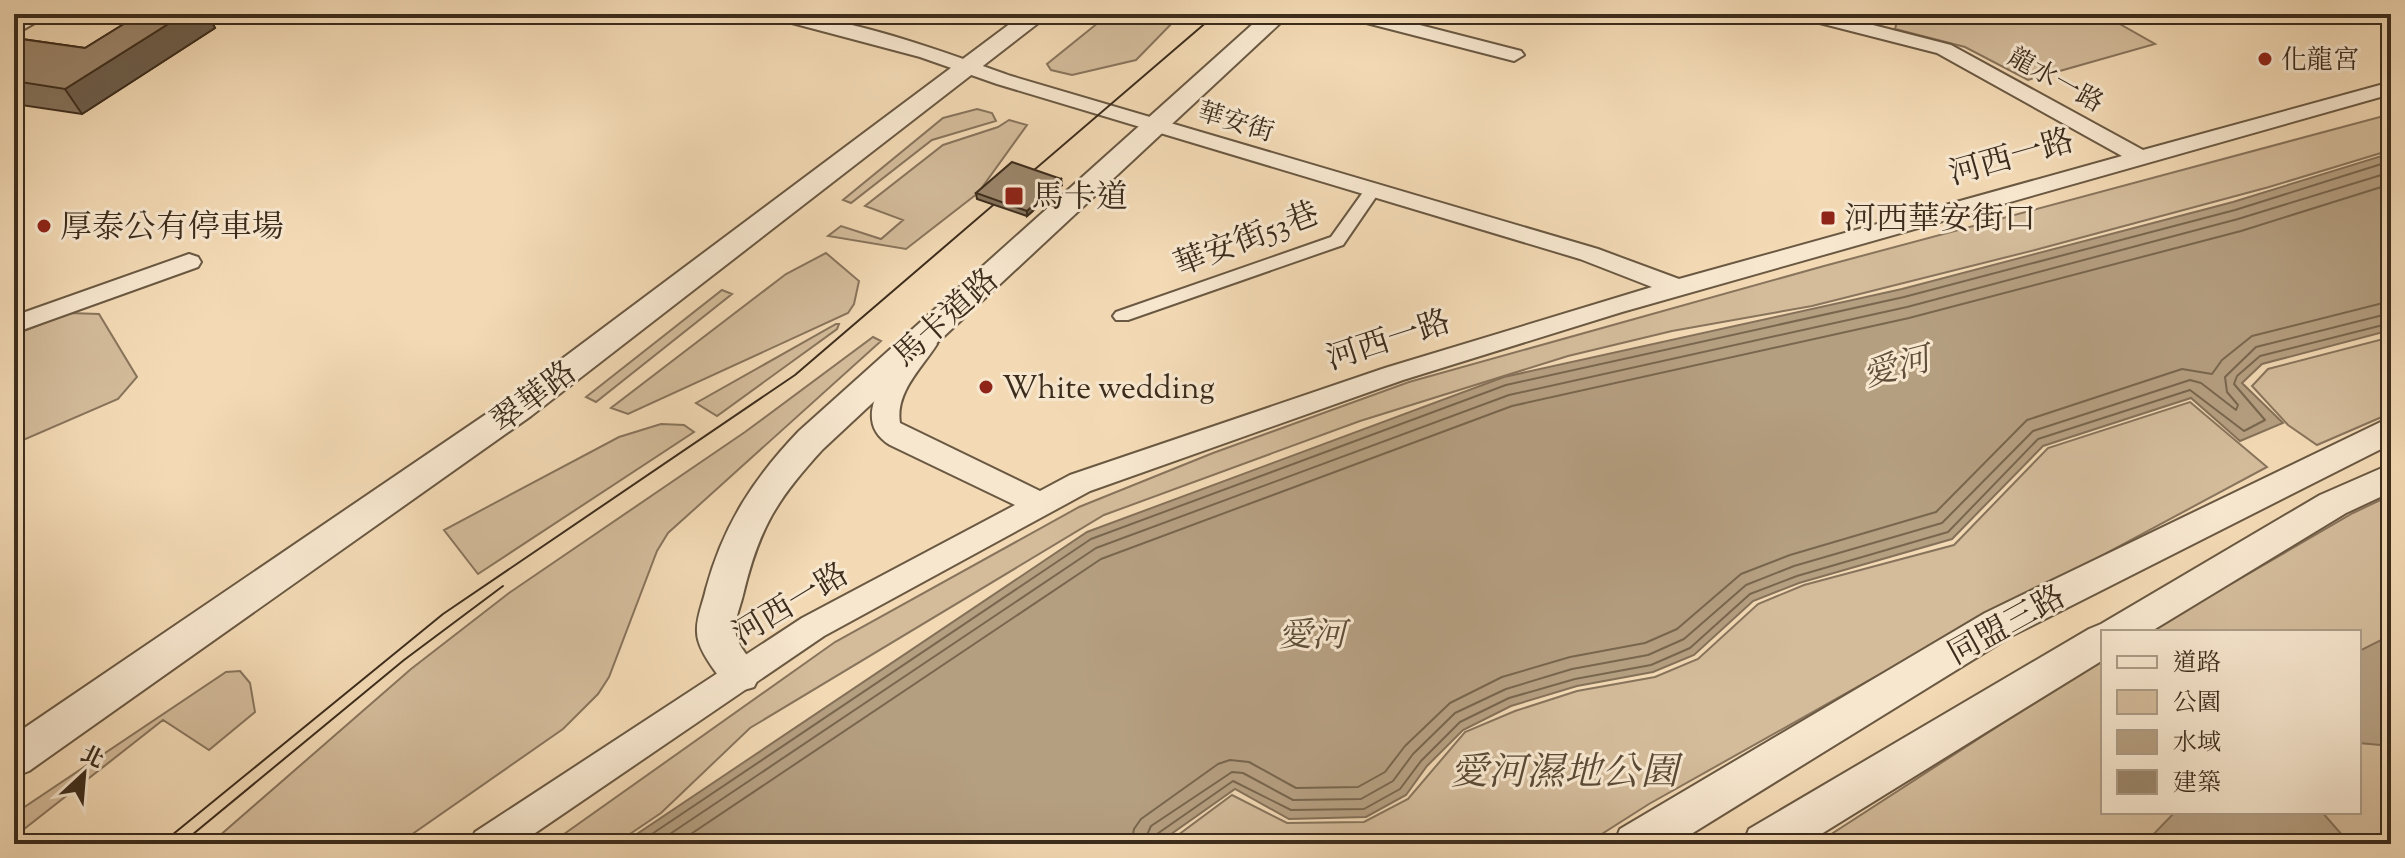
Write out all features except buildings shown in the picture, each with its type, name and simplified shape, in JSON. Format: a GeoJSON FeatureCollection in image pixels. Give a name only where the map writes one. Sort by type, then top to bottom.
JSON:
{"type":"FeatureCollection","features":[{"type":"Feature","properties":{"kind":"street"},"geometry":{"type":"LineString","coordinates":[[14,29],[40,14]]}},
{"type":"Feature","properties":{"kind":"street","name":"華安街"},"geometry":{"type":"LineString","coordinates":[[780,14],[927,53],[1157,126],[1589,254],[1675,287]]}},
{"type":"Feature","properties":{"kind":"street","name":"翠華路"},"geometry":{"type":"LineString","coordinates":[[14,758],[519,408],[1038,14]]}},
{"type":"Feature","properties":{"kind":"street","name":"馬卡道路"},"geometry":{"type":"LineString","coordinates":[[740,675],[717,638],[717,622],[733,552],[752,508],[776,476],[939,322],[1278,14]]}},
{"type":"Feature","properties":{"kind":"street"},"geometry":{"type":"LineString","coordinates":[[1354,14],[1514,55]]}},
{"type":"Feature","properties":{"kind":"street","name":"龍水一路"},"geometry":{"type":"LineString","coordinates":[[1807,14],[1944,49],[2139,157]]}},
{"type":"Feature","properties":{"kind":"street","name":"河西一路"},"geometry":{"type":"LineString","coordinates":[[488,844],[825,621],[1080,483],[1394,374],[1675,287],[2391,88]]}},
{"type":"Feature","properties":{"kind":"street","name":"華安街53巷"},"geometry":{"type":"LineString","coordinates":[[1122,316],[1337,241],[1372,191]]}},
{"type":"Feature","properties":{"kind":"street"},"geometry":{"type":"LineString","coordinates":[[14,325],[189,262]]}},
{"type":"Feature","properties":{"kind":"street"},"geometry":{"type":"LineString","coordinates":[[939,322],[889,398],[884,412],[885,424],[893,434],[1040,504]]}},
{"type":"Feature","properties":{"kind":"street","name":"同盟三路"},"geometry":{"type":"LineString","coordinates":[[1636,844],[1999,624],[2391,429]]}},
{"type":"Feature","properties":{"kind":"street"},"geometry":{"type":"LineString","coordinates":[[2120,630],[2333,504],[2391,477]]}},
{"type":"Feature","properties":{"kind":"street","name":"同盟三路"},"geometry":{"type":"LineString","coordinates":[[1765,844],[2101,641]]}},
{"type":"Feature","properties":{"kind":"green space"},"geometry":{"type":"Polygon","coordinates":[[[1109,14],[1181,14],[1136,60],[1072,75],[1051,70],[1047,64],[1109,14]]]}},
{"type":"Feature","properties":{"kind":"green space"},"geometry":{"type":"Polygon","coordinates":[[[1899,14],[2102,14],[2155,44],[2028,80],[1965,47],[1895,29],[1899,14]]]}},
{"type":"Feature","properties":{"kind":"green space"},"geometry":{"type":"Polygon","coordinates":[[[977,109],[992,113],[996,121],[932,140],[851,203],[843,200],[943,118],[977,109]]]}},
{"type":"Feature","properties":{"kind":"green space"},"geometry":{"type":"Polygon","coordinates":[[[2391,114],[2391,150],[2269,187],[1812,306],[1672,331],[1568,356],[1360,421],[1104,515],[750,728],[661,813],[615,844],[550,844],[835,642],[1079,507],[1213,453],[1409,382],[1824,266],[2391,114]]]}},
{"type":"Feature","properties":{"kind":"green space"},"geometry":{"type":"Polygon","coordinates":[[[1009,120],[1027,125],[978,193],[906,249],[828,236],[841,226],[881,239],[903,220],[865,206],[943,145],[998,127],[1009,120]]]}},
{"type":"Feature","properties":{"kind":"green space"},"geometry":{"type":"Polygon","coordinates":[[[826,253],[859,281],[854,304],[848,313],[628,414],[611,408],[786,274],[826,253]]]}},
{"type":"Feature","properties":{"kind":"green space"},"geometry":{"type":"Polygon","coordinates":[[[722,290],[732,294],[596,402],[586,397],[722,290]]]}},
{"type":"Feature","properties":{"kind":"green space"},"geometry":{"type":"Polygon","coordinates":[[[69,313],[99,314],[137,377],[118,399],[14,444],[14,335],[69,313]]]}},
{"type":"Feature","properties":{"kind":"green space"},"geometry":{"type":"Polygon","coordinates":[[[839,324],[837,329],[717,416],[696,403],[839,324]]]}},
{"type":"Feature","properties":{"kind":"green space"},"geometry":{"type":"Polygon","coordinates":[[[873,337],[881,341],[668,533],[657,551],[609,677],[598,694],[563,729],[398,844],[210,844],[411,669],[509,593],[745,432],[873,337]]]}},
{"type":"Feature","properties":{"kind":"green space"},"geometry":{"type":"Polygon","coordinates":[[[2391,337],[2391,413],[2317,445],[2288,425],[2252,386],[2268,369],[2391,337]]]}},
{"type":"Feature","properties":{"kind":"green space","name":"愛河濕地公園"},"geometry":{"type":"Polygon","coordinates":[[[2190,402],[2267,467],[1868,681],[1649,804],[1586,844],[1166,844],[1232,795],[1287,823],[1364,822],[1408,799],[1465,732],[1515,711],[1577,691],[1655,677],[1698,659],[1758,604],[1804,585],[1954,545],[2048,448],[2190,402]]]}},
{"type":"Feature","properties":{"kind":"green space"},"geometry":{"type":"Polygon","coordinates":[[[661,424],[684,425],[694,432],[478,574],[444,530],[619,437],[661,424]]]}},
{"type":"Feature","properties":{"kind":"green space"},"geometry":{"type":"Polygon","coordinates":[[[2391,495],[2391,844],[1816,844],[2101,659],[2101,814],[2361,814],[2361,630],[2151,630],[2353,513],[2391,495]]]}},
{"type":"Feature","properties":{"kind":"green space"},"geometry":{"type":"Polygon","coordinates":[[[240,671],[250,683],[255,712],[209,750],[163,720],[14,837],[14,814],[226,672],[240,671]]]}},
{"type":"Feature","properties":{"kind":"water","name":"愛河"},"geometry":{"type":"Polygon","coordinates":[[[2391,153],[2391,330],[2262,364],[2242,383],[2283,423],[2240,441],[2191,398],[2043,446],[1952,539],[1799,583],[1753,601],[1694,655],[1653,672],[1577,686],[1511,706],[1463,730],[1427,766],[1406,795],[1366,817],[1289,819],[1235,789],[1157,844],[622,844],[1087,532],[1504,377],[1902,289],[2233,202],[2391,153]]]}},
{"type":"Feature","properties":{"kind":"water"},"geometry":{"type":"Polygon","coordinates":[[[2391,635],[2391,746],[2361,743],[2361,650],[2391,635]]]}},
{"type":"Feature","properties":{"kind":"water"},"geometry":{"type":"Polygon","coordinates":[[[2173,814],[2324,814],[2350,844],[2144,844],[2173,814]]]}},
{"type":"Feature","properties":{"kind":"tram line"},"geometry":{"type":"LineString","coordinates":[[161,844],[443,614],[795,375],[1216,14]]}},
{"type":"Feature","properties":{"kind":"tram line"},"geometry":{"type":"LineString","coordinates":[[181,844],[404,660],[503,586]]}},
{"type":"Feature","properties":{"kind":"place","name":"化龍宮"},"geometry":{"type":"Point","coordinates":[2265,59]}},
{"type":"Feature","properties":{"kind":"place","name":"馬卡道"},"geometry":{"type":"Point","coordinates":[1014,196]}},
{"type":"Feature","properties":{"kind":"place","name":"河西華安街口"},"geometry":{"type":"Point","coordinates":[1828,218]}},
{"type":"Feature","properties":{"kind":"place","name":"厚泰公有停車場"},"geometry":{"type":"Point","coordinates":[44,226]}},
{"type":"Feature","properties":{"kind":"place","name":"White wedding"},"geometry":{"type":"Point","coordinates":[986,387]}}]}
